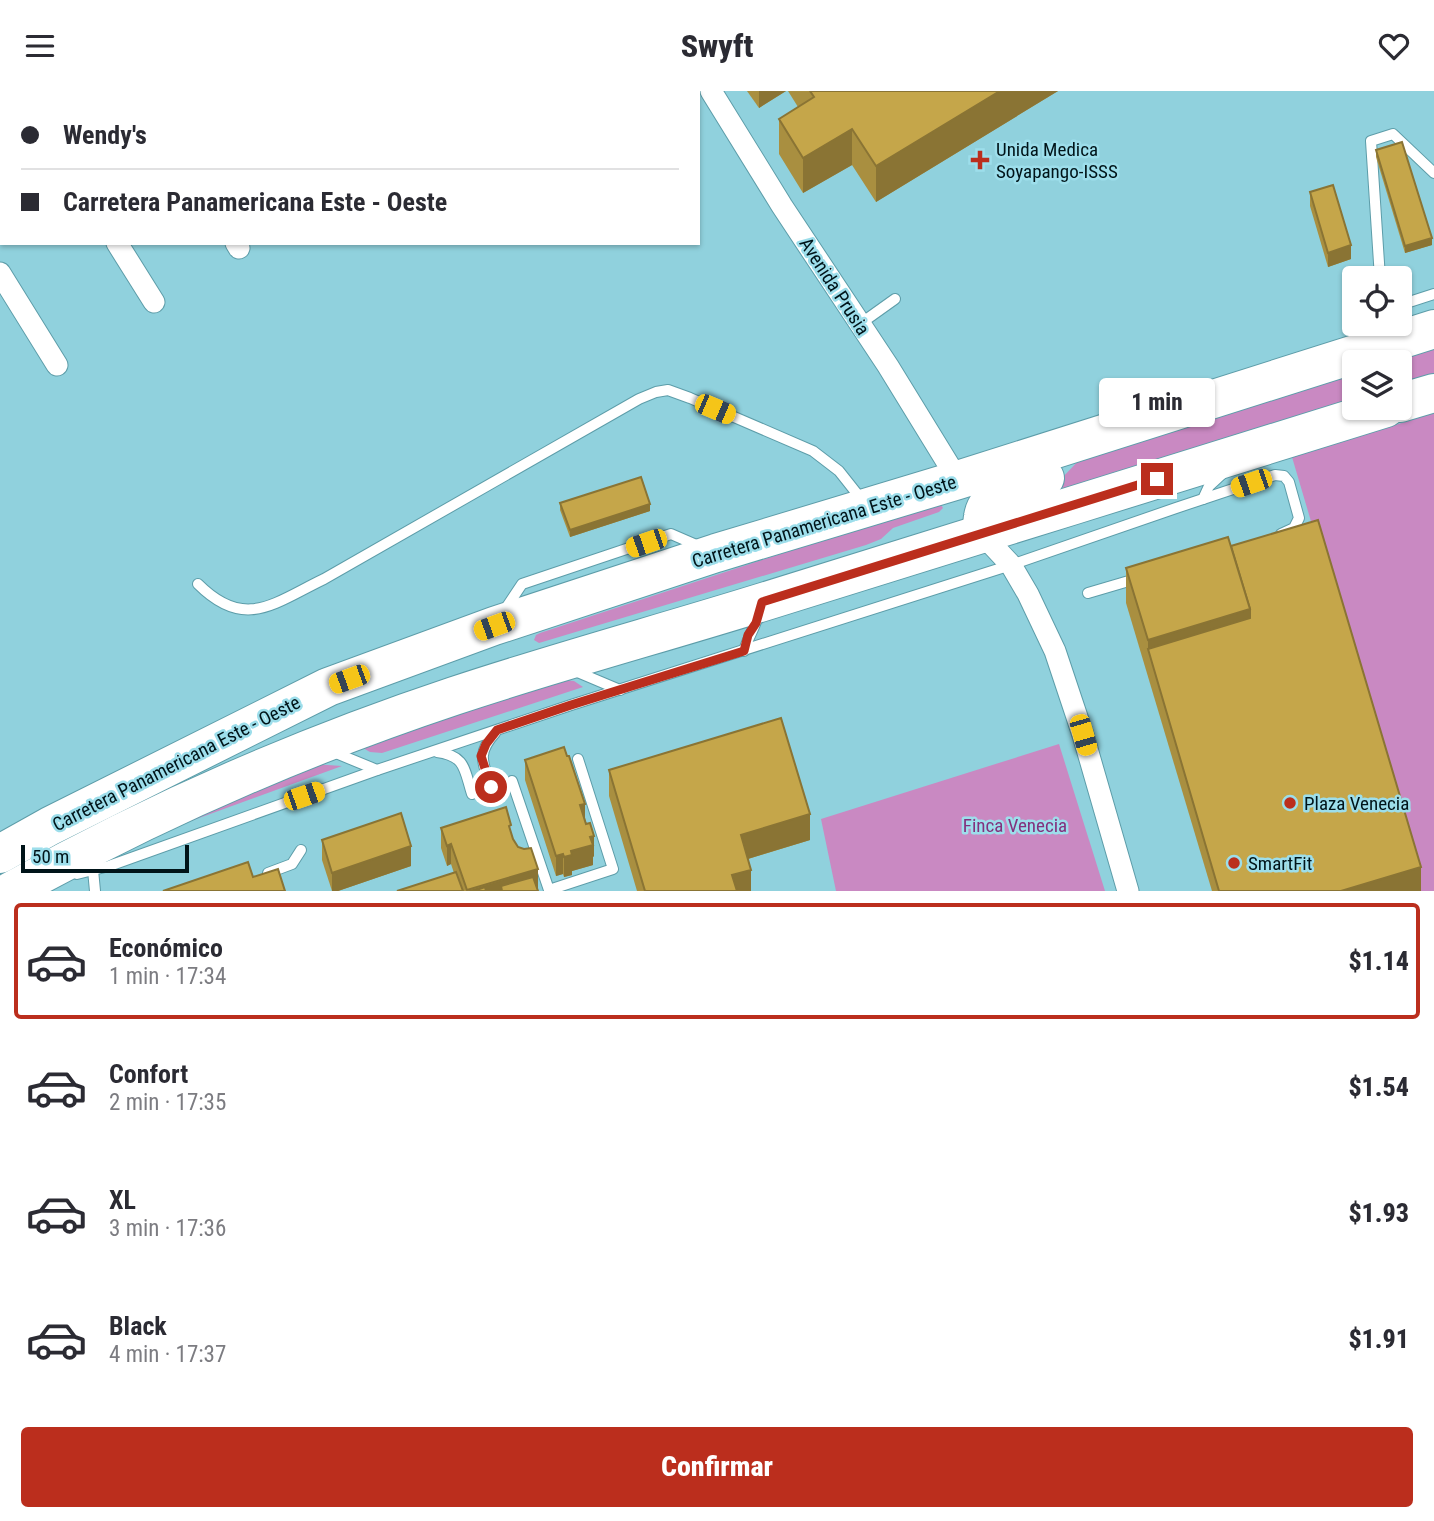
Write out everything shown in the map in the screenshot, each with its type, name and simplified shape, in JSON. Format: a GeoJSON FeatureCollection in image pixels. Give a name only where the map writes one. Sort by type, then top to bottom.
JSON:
{"type":"FeatureCollection","features":[{"type":"Feature","properties":{"kind":"highway","name":"Carretera Panamericana Este - Oeste"},"geometry":{"type":"LineString","coordinates":[[0,854],[50,826],[328,687],[494,626],[716,553],[958,480],[1358,348],[1434,329]]}},
{"type":"Feature","properties":{"kind":"highway"},"geometry":{"type":"LineString","coordinates":[[1412,400],[1434,393]]}},
{"type":"Feature","properties":{"kind":"highway","name":"Carretera Panamericana Este - Oeste"},"geometry":{"type":"LineString","coordinates":[[11,891],[226,783],[319,745],[453,697],[1348,420]]}},
{"type":"Feature","properties":{"kind":"highway"},"geometry":{"type":"LineString","coordinates":[[982,534],[983,515],[998,494],[1053,476],[1062,470],[1066,463],[1062,446]]}},
{"type":"Feature","properties":{"kind":"highway"},"geometry":{"type":"LineString","coordinates":[[762,602],[771,591],[922,542],[949,530],[964,518],[970,499],[958,480]]}},
{"type":"Feature","properties":{"kind":"highway"},"geometry":{"type":"LineString","coordinates":[[0,835],[77,792],[212,726],[251,709],[328,687]]}},
{"type":"Feature","properties":{"kind":"highway"},"geometry":{"type":"LineString","coordinates":[[42,885],[132,828]]}},
{"type":"Feature","properties":{"kind":"street","name":"Avenida Prusia"},"geometry":{"type":"LineString","coordinates":[[711,91],[958,480]]}},
{"type":"Feature","properties":{"kind":"street"},"geometry":{"type":"LineString","coordinates":[[118,245],[154,302]]}},
{"type":"Feature","properties":{"kind":"street"},"geometry":{"type":"LineString","coordinates":[[0,273],[57,365]]}},
{"type":"Feature","properties":{"kind":"street"},"geometry":{"type":"LineString","coordinates":[[982,534],[1011,565],[1055,651],[1070,693],[1128,891]]}},
{"type":"Feature","properties":{"kind":"lane"},"geometry":{"type":"LineString","coordinates":[[1379,266],[1371,141],[1393,134],[1434,173]]}},
{"type":"Feature","properties":{"kind":"lane"},"geometry":{"type":"LineString","coordinates":[[1412,301],[1434,294]]}},
{"type":"Feature","properties":{"kind":"lane"},"geometry":{"type":"LineString","coordinates":[[860,324],[895,299]]}},
{"type":"Feature","properties":{"kind":"lane"},"geometry":{"type":"LineString","coordinates":[[198,585],[230,607],[241,610],[271,605],[324,579],[639,399],[668,390],[813,451],[839,471],[868,508]]}},
{"type":"Feature","properties":{"kind":"lane"},"geometry":{"type":"LineString","coordinates":[[1203,499],[1209,486],[1217,478],[1257,449]]}},
{"type":"Feature","properties":{"kind":"lane"},"geometry":{"type":"LineString","coordinates":[[42,885],[110,866],[497,730],[1011,565],[1275,475],[1284,476],[1289,482],[1298,519],[1293,527],[1284,533],[1271,537]]}},
{"type":"Feature","properties":{"kind":"lane"},"geometry":{"type":"LineString","coordinates":[[1088,593],[1154,573]]}},
{"type":"Feature","properties":{"kind":"lane"},"geometry":{"type":"LineString","coordinates":[[744,651],[762,602]]}},
{"type":"Feature","properties":{"kind":"lane"},"geometry":{"type":"LineString","coordinates":[[559,664],[620,690]]}},
{"type":"Feature","properties":{"kind":"lane"},"geometry":{"type":"LineString","coordinates":[[491,787],[481,756],[497,730]]}},
{"type":"Feature","properties":{"kind":"lane"},"geometry":{"type":"LineString","coordinates":[[319,745],[377,770]]}},
{"type":"Feature","properties":{"kind":"lane"},"geometry":{"type":"LineString","coordinates":[[434,751],[450,754],[458,759],[472,794]]}},
{"type":"Feature","properties":{"kind":"lane"},"geometry":{"type":"LineString","coordinates":[[512,781],[549,890],[613,869],[578,759]]}},
{"type":"Feature","properties":{"kind":"lane"},"geometry":{"type":"LineString","coordinates":[[254,878],[292,864],[302,850]]}},
{"type":"Feature","properties":{"kind":"lane"},"geometry":{"type":"LineString","coordinates":[[93,870],[95,891]]}},
{"type":"Feature","properties":{"kind":"green space"},"geometry":{"type":"Polygon","coordinates":[[[1434,348],[1434,383],[1412,390],[1412,355],[1434,348]]]}},
{"type":"Feature","properties":{"kind":"green space"},"geometry":{"type":"Polygon","coordinates":[[[1342,376],[1342,412],[1145,474],[998,503],[1061,479],[1082,457],[1342,376]]]}},
{"type":"Feature","properties":{"kind":"green space"},"geometry":{"type":"Polygon","coordinates":[[[1434,413],[1434,891],[1420,891],[1292,457],[1434,413]]]}},
{"type":"Feature","properties":{"kind":"green space"},"geometry":{"type":"Polygon","coordinates":[[[940,503],[943,508],[939,512],[893,528],[881,539],[866,545],[539,643],[534,640],[540,633],[940,503]]]}},
{"type":"Feature","properties":{"kind":"green space"},"geometry":{"type":"Polygon","coordinates":[[[554,679],[574,681],[583,687],[382,753],[363,748],[554,679]]]}},
{"type":"Feature","properties":{"kind":"green space","name":"Finca Venecia"},"geometry":{"type":"Polygon","coordinates":[[[1059,744],[1105,891],[836,891],[821,819],[1059,744]]]}},
{"type":"Feature","properties":{"kind":"green space"},"geometry":{"type":"Polygon","coordinates":[[[313,764],[342,766],[147,837],[313,764]]]}},
{"type":"Feature","properties":{"kind":"building"},"geometry":{"type":"Polygon","coordinates":[[[810,91],[1000,91],[876,166],[852,129],[803,158],[779,119],[814,97],[810,91]]]}},
{"type":"Feature","properties":{"kind":"building"},"geometry":{"type":"Polygon","coordinates":[[[1402,142],[1432,238],[1405,246],[1376,150],[1402,142]]]}},
{"type":"Feature","properties":{"kind":"building"},"geometry":{"type":"Polygon","coordinates":[[[1333,185],[1351,245],[1328,253],[1310,192],[1333,185]]]}},
{"type":"Feature","properties":{"kind":"building"},"geometry":{"type":"Polygon","coordinates":[[[641,477],[650,504],[570,530],[560,503],[641,477]]]}},
{"type":"Feature","properties":{"kind":"building","name":"Plaza Venecia"},"geometry":{"type":"Polygon","coordinates":[[[1318,520],[1421,867],[1341,891],[1219,891],[1148,649],[1250,618],[1250,609],[1231,546],[1318,520]]]}},
{"type":"Feature","properties":{"kind":"building"},"geometry":{"type":"Polygon","coordinates":[[[1228,537],[1250,609],[1148,640],[1126,568],[1228,537]]]}},
{"type":"Feature","properties":{"kind":"building"},"geometry":{"type":"Polygon","coordinates":[[[781,718],[810,814],[741,835],[751,870],[732,875],[737,891],[645,891],[609,770],[781,718]]]}},
{"type":"Feature","properties":{"kind":"building"},"geometry":{"type":"Polygon","coordinates":[[[564,747],[585,804],[580,805],[586,824],[590,823],[594,836],[590,837],[593,845],[571,851],[572,855],[564,857],[563,854],[556,856],[525,760],[564,747]]]}},
{"type":"Feature","properties":{"kind":"building"},"geometry":{"type":"Polygon","coordinates":[[[506,807],[513,839],[518,847],[531,848],[538,869],[467,890],[451,844],[447,846],[441,828],[506,807]]]}},
{"type":"Feature","properties":{"kind":"building"},"geometry":{"type":"Polygon","coordinates":[[[401,813],[411,846],[332,873],[322,840],[401,813]]]}},
{"type":"Feature","properties":{"kind":"building"},"geometry":{"type":"Polygon","coordinates":[[[248,862],[253,877],[278,869],[285,891],[163,891],[248,862]]]}},
{"type":"Feature","properties":{"kind":"building"},"geometry":{"type":"Polygon","coordinates":[[[456,872],[463,891],[397,891],[456,872]]]}},
{"type":"Feature","properties":{"kind":"building"},"geometry":{"type":"Polygon","coordinates":[[[533,877],[538,891],[502,891],[501,886],[533,877]]]}},
{"type":"Feature","properties":{"kind":"place","name":"Unida Medica Soyapango-ISSS"},"geometry":{"type":"Point","coordinates":[980,160]}},
{"type":"Feature","properties":{"kind":"place","name":"Plaza Venecia"},"geometry":{"type":"Point","coordinates":[1290,803]}},
{"type":"Feature","properties":{"kind":"place","name":"SmartFit"},"geometry":{"type":"Point","coordinates":[1234,863]}},
{"type":"Feature","properties":{"kind":"route"},"geometry":{"type":"LineString","coordinates":[[491,787],[481,756],[497,730],[744,651],[762,602],[1157,479]]}}]}
